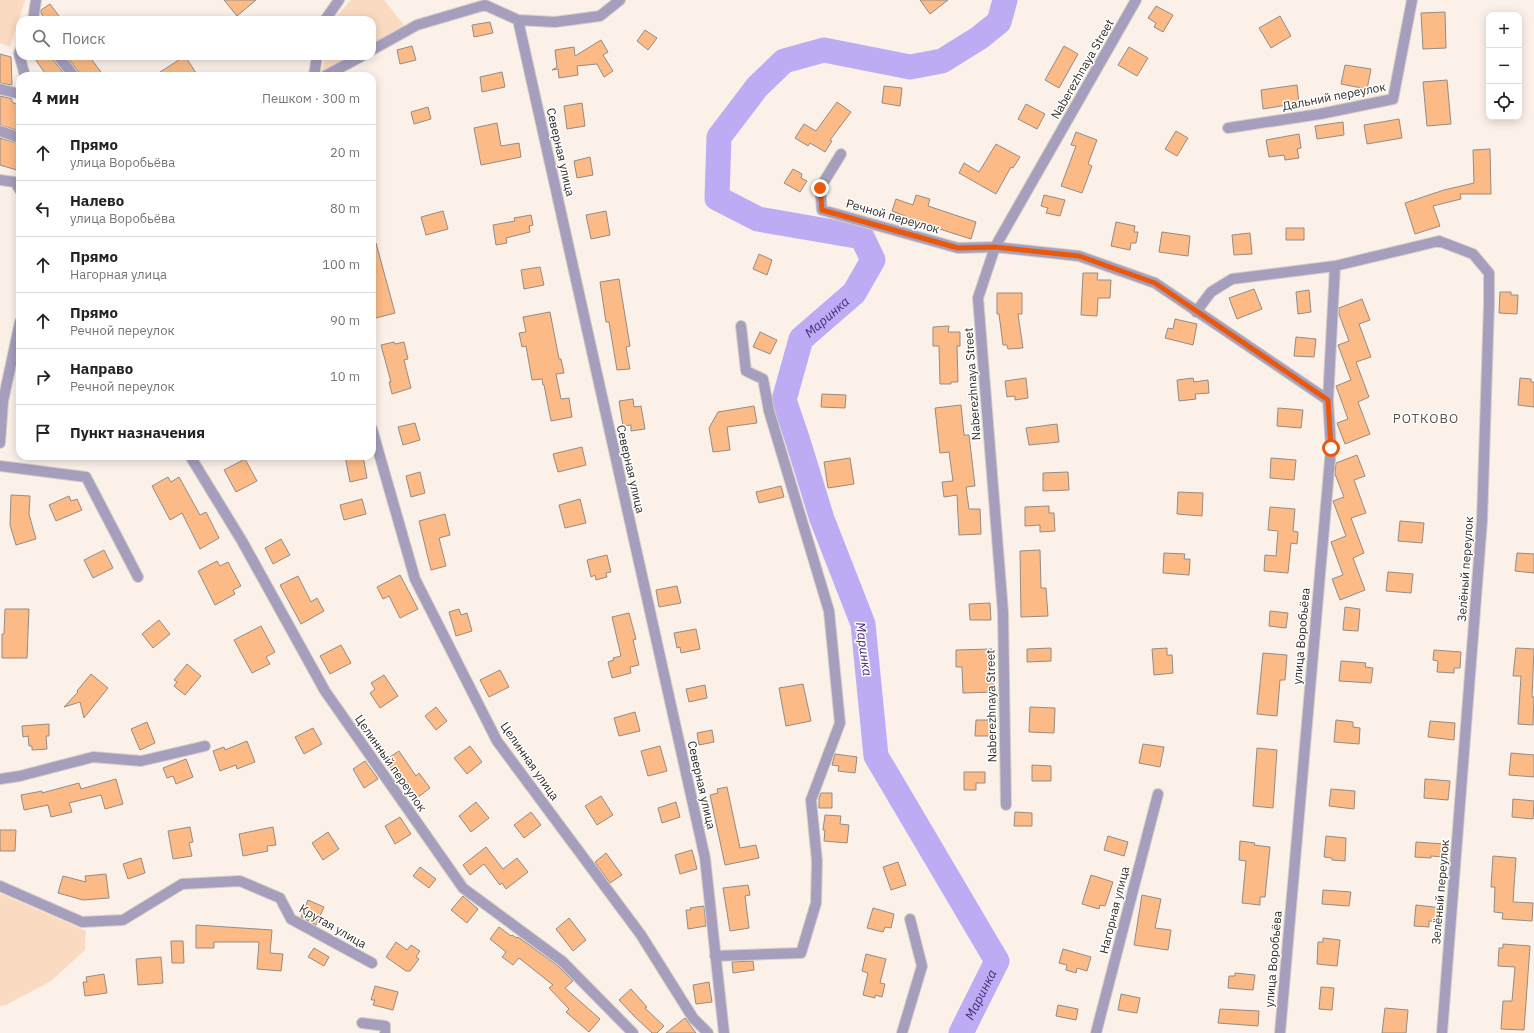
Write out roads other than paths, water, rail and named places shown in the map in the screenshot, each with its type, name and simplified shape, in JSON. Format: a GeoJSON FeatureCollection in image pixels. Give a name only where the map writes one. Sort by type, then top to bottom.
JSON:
{"type":"FeatureCollection","features":[{"type":"Feature","properties":{"kind":"street"},"geometry":{"type":"LineString","coordinates":[[34,16],[36,0]]}},
{"type":"Feature","properties":{"kind":"street"},"geometry":{"type":"LineString","coordinates":[[328,16],[339,0]]}},
{"type":"Feature","properties":{"kind":"street"},"geometry":{"type":"LineString","coordinates":[[376,48],[417,25],[485,6],[518,20],[555,22],[600,16],[620,0]]}},
{"type":"Feature","properties":{"kind":"street","name":"Naberezhnaya Street"},"geometry":{"type":"LineString","coordinates":[[1006,805],[1003,612],[978,298],[995,247],[1136,0]]}},
{"type":"Feature","properties":{"kind":"street","name":"Дальний переулок"},"geometry":{"type":"LineString","coordinates":[[1228,128],[1320,114],[1393,99],[1412,0]]}},
{"type":"Feature","properties":{"kind":"street","name":"Северная улица"},"geometry":{"type":"LineString","coordinates":[[518,20],[705,858],[724,1033]]}},
{"type":"Feature","properties":{"kind":"street"},"geometry":{"type":"LineString","coordinates":[[21,60],[24,72]]}},
{"type":"Feature","properties":{"kind":"street"},"geometry":{"type":"LineString","coordinates":[[61,60],[71,72]]}},
{"type":"Feature","properties":{"kind":"street"},"geometry":{"type":"LineString","coordinates":[[315,72],[316,60]]}},
{"type":"Feature","properties":{"kind":"street"},"geometry":{"type":"LineString","coordinates":[[333,72],[355,60]]}},
{"type":"Feature","properties":{"kind":"street"},"geometry":{"type":"LineString","coordinates":[[0,89],[16,93]]}},
{"type":"Feature","properties":{"kind":"street"},"geometry":{"type":"LineString","coordinates":[[0,131],[16,137]]}},
{"type":"Feature","properties":{"kind":"street","name":"Речной переулок"},"geometry":{"type":"LineString","coordinates":[[841,154],[820,188],[822,210],[958,248],[995,247]]}},
{"type":"Feature","properties":{"kind":"street"},"geometry":{"type":"LineString","coordinates":[[0,180],[15,182],[16,184]]}},
{"type":"Feature","properties":{"kind":"street","name":"Зелёный переулок"},"geometry":{"type":"LineString","coordinates":[[1196,312],[1211,292],[1232,279],[1335,266],[1439,241],[1473,254],[1489,273],[1482,521],[1442,1033]]}},
{"type":"Feature","properties":{"kind":"street"},"geometry":{"type":"LineString","coordinates":[[995,247],[1079,256],[1155,283],[1328,400]]}},
{"type":"Feature","properties":{"kind":"street","name":"улица Воробьёва"},"geometry":{"type":"LineString","coordinates":[[1280,1033],[1331,448],[1328,400],[1335,266]]}},
{"type":"Feature","properties":{"kind":"street"},"geometry":{"type":"LineString","coordinates":[[715,956],[801,953],[816,904],[817,861],[811,800],[840,723],[829,611],[769,411],[763,379],[746,371],[741,326]]}},
{"type":"Feature","properties":{"kind":"street"},"geometry":{"type":"LineString","coordinates":[[0,443],[3,401],[16,341]]}},
{"type":"Feature","properties":{"kind":"street","name":"Целинная улица"},"geometry":{"type":"LineString","coordinates":[[376,443],[415,579],[497,741],[641,935],[693,1018],[708,1033]]}},
{"type":"Feature","properties":{"kind":"street","name":"Целинный переулок"},"geometry":{"type":"LineString","coordinates":[[192,460],[242,541],[325,691],[463,888],[562,961],[632,1033]]}},
{"type":"Feature","properties":{"kind":"street"},"geometry":{"type":"LineString","coordinates":[[0,466],[86,477],[138,577]]}},
{"type":"Feature","properties":{"kind":"street"},"geometry":{"type":"LineString","coordinates":[[0,779],[20,776],[93,757],[141,761],[205,746]]}},
{"type":"Feature","properties":{"kind":"street","name":"Нагорная улица"},"geometry":{"type":"LineString","coordinates":[[1096,1033],[1158,794]]}},
{"type":"Feature","properties":{"kind":"street","name":"Крутая улица"},"geometry":{"type":"LineString","coordinates":[[0,886],[82,922],[123,920],[182,884],[240,881],[280,898],[291,919],[372,963]]}},
{"type":"Feature","properties":{"kind":"street"},"geometry":{"type":"LineString","coordinates":[[902,1033],[922,966],[910,919]]}},
{"type":"Feature","properties":{"kind":"street"},"geometry":{"type":"LineString","coordinates":[[362,1023],[385,1026],[385,1033]]}},
{"type":"Feature","properties":{"kind":"waterway","name":"Маринка"},"geometry":{"type":"LineString","coordinates":[[961,1033],[997,961],[876,756],[863,624],[822,519],[784,400],[801,339],[854,293],[873,260],[862,237],[758,219],[717,198],[719,137],[757,87],[784,61],[824,50],[910,67],[942,61],[979,38],[999,22],[1005,0]]}},
{"type":"Feature","properties":{"kind":"district","name":"РОТКОВО"},"geometry":{"type":"Point","coordinates":[1426,418]}}]}
